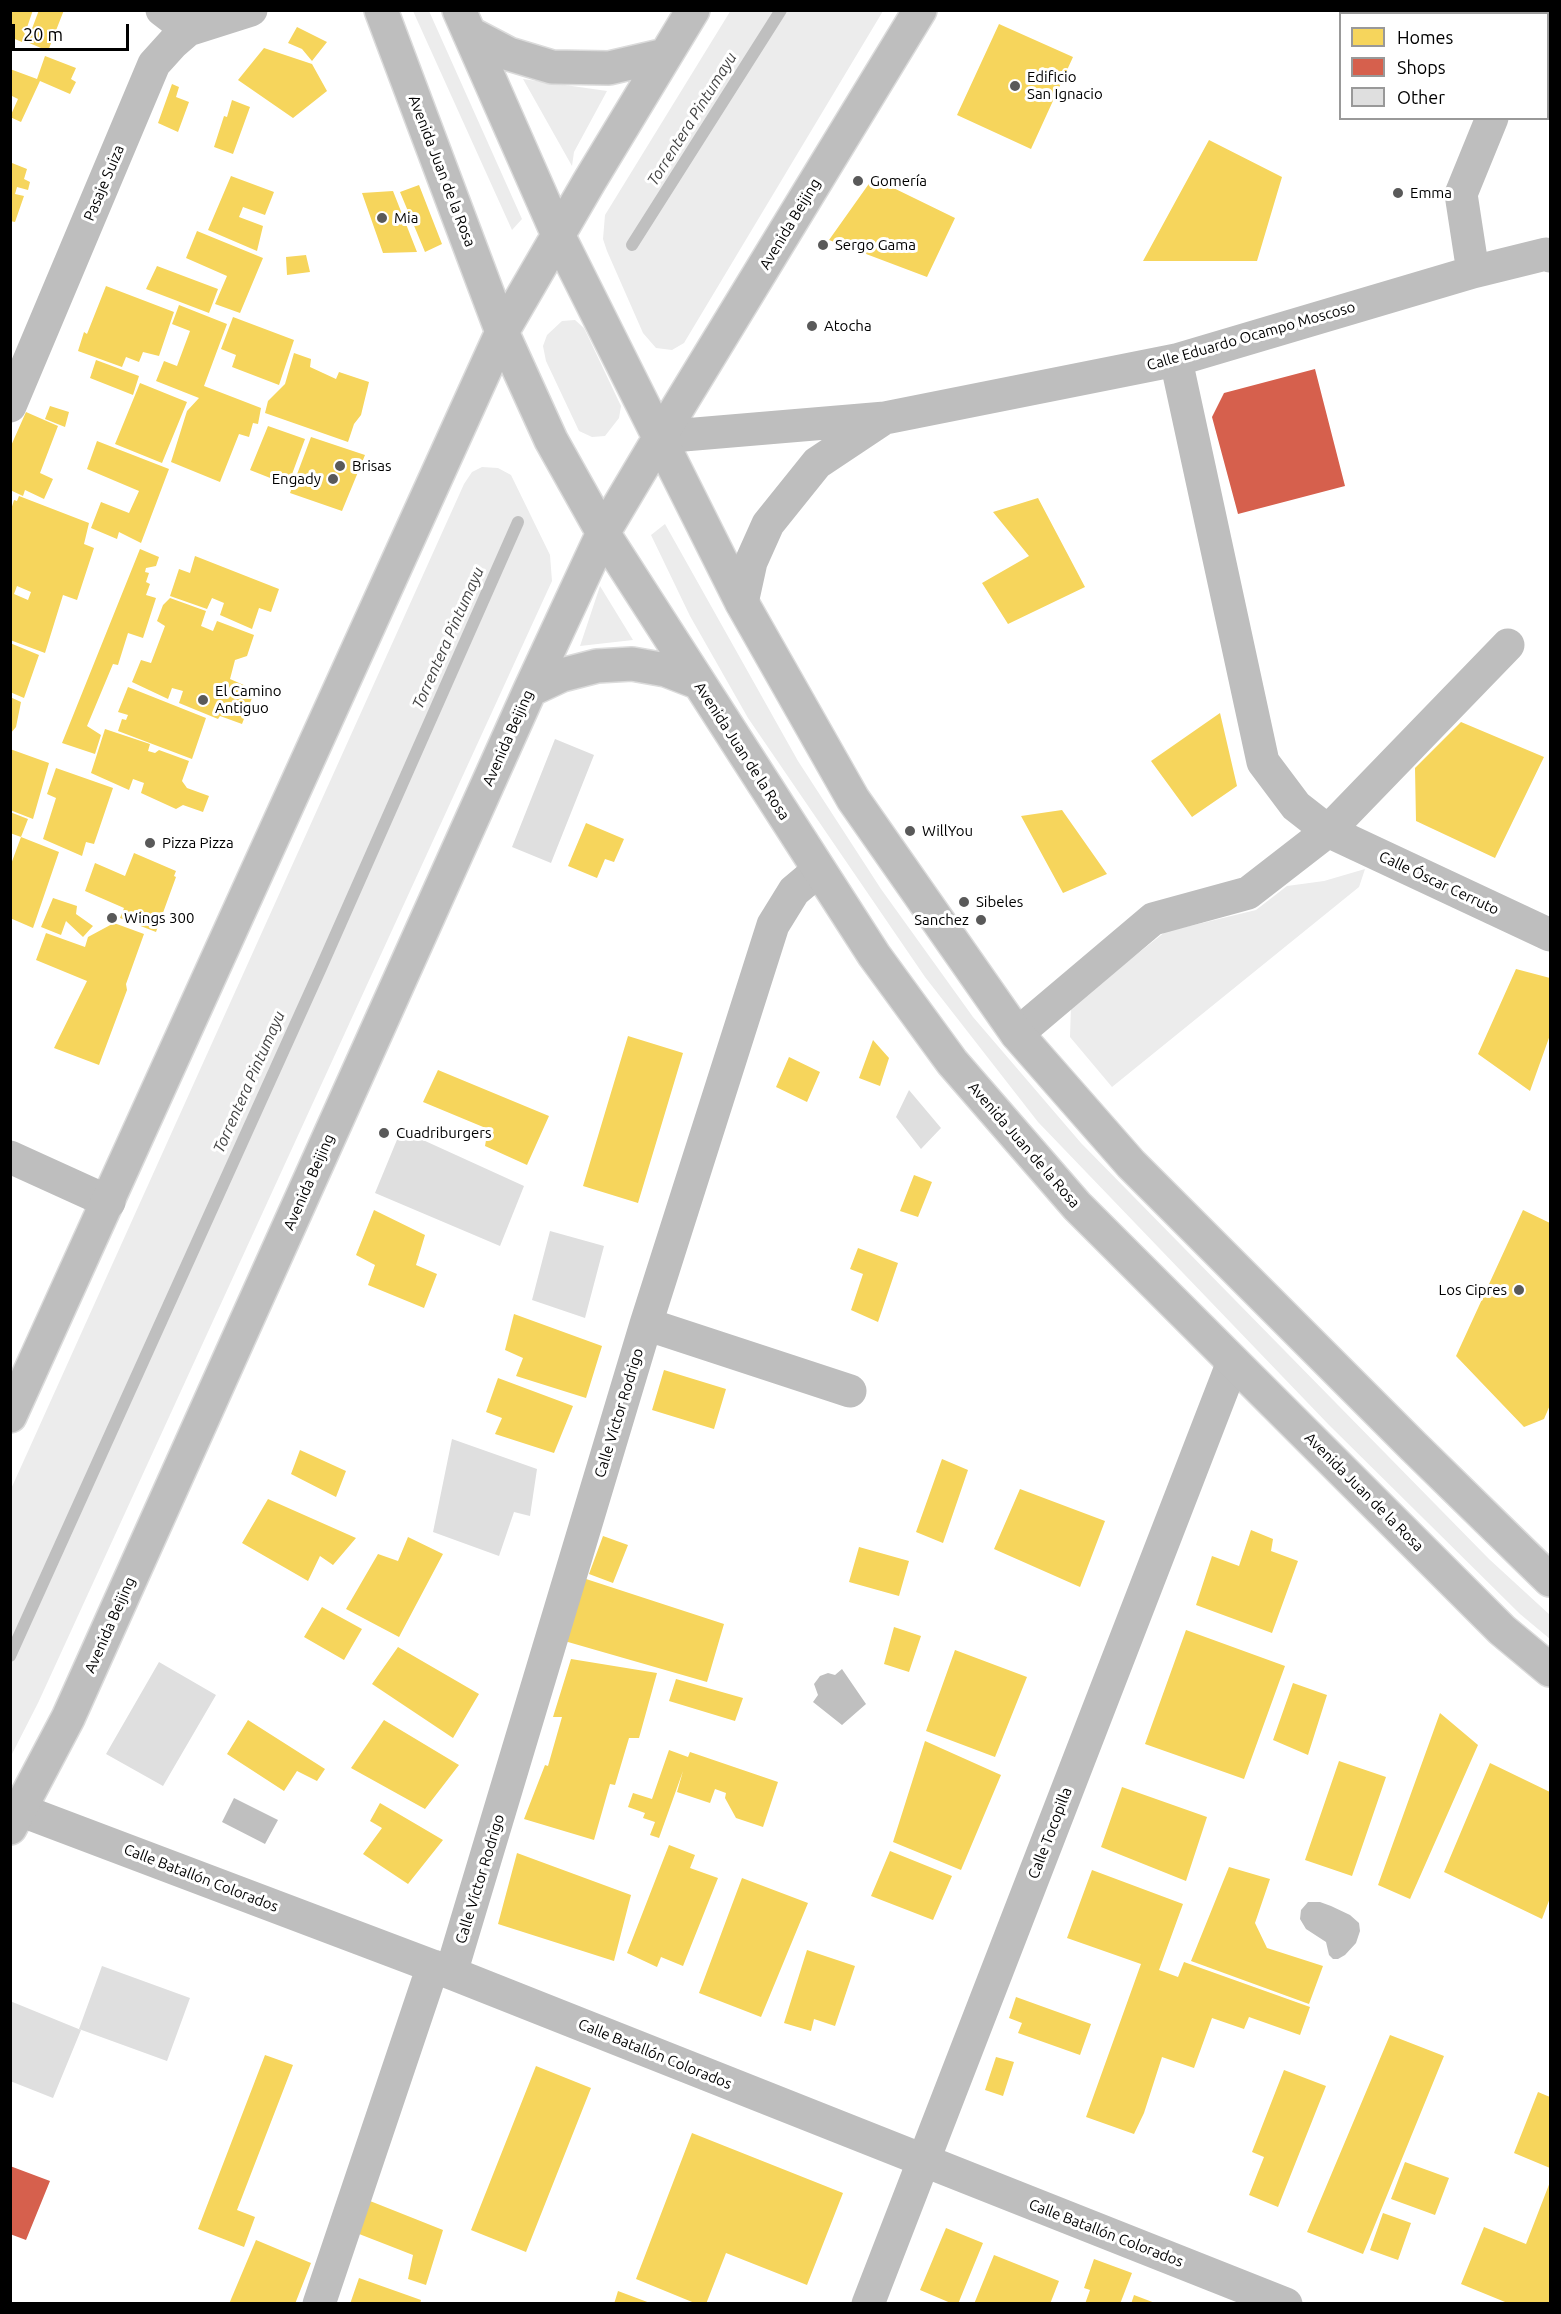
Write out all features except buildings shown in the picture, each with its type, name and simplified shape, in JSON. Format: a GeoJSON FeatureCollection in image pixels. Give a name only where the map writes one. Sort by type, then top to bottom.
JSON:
{"type":"FeatureCollection","features":[{"type":"Feature","properties":{"kind":"main road"},"geometry":{"type":"LineString","coordinates":[[162,10],[188,30]]}},
{"type":"Feature","properties":{"kind":"main road","name":"Pasaje Suiza"},"geometry":{"type":"LineString","coordinates":[[10,406],[154,64],[188,30],[251,10]]}},
{"type":"Feature","properties":{"kind":"main road","name":"Avenida Juan de la Rosa"},"geometry":{"type":"LineString","coordinates":[[381,10],[502,332],[551,440],[603,533],[874,956],[952,1062],[1077,1206],[1502,1630],[1551,1670]]}},
{"type":"Feature","properties":{"kind":"main road"},"geometry":{"type":"LineString","coordinates":[[10,1416],[502,332],[693,10]]}},
{"type":"Feature","properties":{"kind":"main road","name":"Avenida Beijing"},"geometry":{"type":"LineString","coordinates":[[15,1819],[68,1718],[530,690],[603,533],[920,10]]}},
{"type":"Feature","properties":{"kind":"main road"},"geometry":{"type":"LineString","coordinates":[[464,22],[509,54],[552,66],[609,68],[665,55]]}},
{"type":"Feature","properties":{"kind":"main road"},"geometry":{"type":"LineString","coordinates":[[464,22],[559,237],[742,603],[853,799],[1017,1034],[1131,1164],[1549,1573]]}},
{"type":"Feature","properties":{"kind":"main road"},"geometry":{"type":"LineString","coordinates":[[1473,272],[1461,194],[1491,120]]}},
{"type":"Feature","properties":{"kind":"main road","name":"Calle Eduardo Ocampo Moscoso"},"geometry":{"type":"LineString","coordinates":[[660,437],[885,418],[1176,360],[1473,272],[1548,255]]}},
{"type":"Feature","properties":{"kind":"main road","name":"Calle Óscar Cerruto"},"geometry":{"type":"LineString","coordinates":[[1176,360],[1263,762],[1296,806],[1328,831],[1551,935]]}},
{"type":"Feature","properties":{"kind":"main road","name":"Calle Eduardo Ocampo Moscoso"},"geometry":{"type":"LineString","coordinates":[[742,603],[752,562],[768,524],[816,463],[885,418]]}},
{"type":"Feature","properties":{"kind":"main road"},"geometry":{"type":"LineString","coordinates":[[1017,1034],[1153,919],[1248,893],[1328,831],[1508,645]]}},
{"type":"Feature","properties":{"kind":"main road"},"geometry":{"type":"LineString","coordinates":[[530,690],[562,675],[597,666],[632,664],[666,670],[697,682]]}},
{"type":"Feature","properties":{"kind":"main road","name":"Calle Víctor Rodrigo"},"geometry":{"type":"LineString","coordinates":[[319,2304],[442,1969],[773,925],[794,891],[819,870]]}},
{"type":"Feature","properties":{"kind":"main road"},"geometry":{"type":"LineString","coordinates":[[10,1157],[109,1202]]}},
{"type":"Feature","properties":{"kind":"main road"},"geometry":{"type":"LineString","coordinates":[[646,1324],[850,1391]]}},
{"type":"Feature","properties":{"kind":"main road","name":"Calle Tocopilla"},"geometry":{"type":"LineString","coordinates":[[868,2304],[1233,1362]]}},
{"type":"Feature","properties":{"kind":"main road","name":"Calle Batallón Colorados"},"geometry":{"type":"LineString","coordinates":[[15,1819],[442,1969],[1287,2304]]}},
{"type":"Feature","properties":{"kind":"shaded area"},"geometry":{"type":"Polygon","coordinates":[[[731,10],[883,11],[684,343],[672,350],[656,348],[643,333],[607,251],[603,239],[605,215],[731,10]]]}},
{"type":"Feature","properties":{"kind":"shaded area"},"geometry":{"type":"Polygon","coordinates":[[[413,11],[429,11],[522,219],[512,230],[413,11]]]}},
{"type":"Feature","properties":{"kind":"shaded area"},"geometry":{"type":"Polygon","coordinates":[[[523,79],[607,91],[574,152],[572,166],[523,79]]]}},
{"type":"Feature","properties":{"kind":"shaded area"},"geometry":{"type":"Polygon","coordinates":[[[575,320],[584,328],[621,406],[619,418],[605,436],[592,437],[579,431],[546,361],[543,346],[547,335],[562,321],[575,320]]]}},
{"type":"Feature","properties":{"kind":"shaded area"},"geometry":{"type":"Polygon","coordinates":[[[482,467],[498,468],[511,475],[550,555],[552,581],[38,1703],[11,1756],[11,1489],[464,484],[472,472],[482,467]]]}},
{"type":"Feature","properties":{"kind":"shaded area"},"geometry":{"type":"Polygon","coordinates":[[[665,524],[798,761],[881,889],[973,1017],[1081,1143],[1489,1559],[1550,1615],[1550,1639],[1520,1614],[1329,1425],[1038,1122],[925,977],[748,718],[690,616],[651,535],[665,524]]]}},
{"type":"Feature","properties":{"kind":"shaded area"},"geometry":{"type":"Polygon","coordinates":[[[600,586],[633,640],[580,646],[600,586]]]}},
{"type":"Feature","properties":{"kind":"shaded area"},"geometry":{"type":"Polygon","coordinates":[[[1365,869],[1359,887],[1112,1087],[1070,1037],[1071,1006],[1165,932],[1256,910],[1287,886],[1324,881],[1365,869]]]}},
{"type":"Feature","properties":{"kind":"shaded area"},"geometry":{"type":"Polygon","coordinates":[[[842,1669],[866,1704],[842,1725],[813,1702],[818,1695],[814,1684],[820,1676],[828,1673],[835,1675],[842,1669]]]}},
{"type":"Feature","properties":{"kind":"shaded area"},"geometry":{"type":"Polygon","coordinates":[[[234,1798],[278,1820],[265,1844],[222,1822],[234,1798]]]}},
{"type":"Feature","properties":{"kind":"shaded area"},"geometry":{"type":"Polygon","coordinates":[[[1308,1902],[1320,1902],[1331,1906],[1350,1915],[1359,1923],[1360,1931],[1356,1943],[1345,1955],[1333,1959],[1329,1955],[1326,1942],[1306,1929],[1300,1919],[1301,1910],[1308,1902]]]}},
{"type":"Feature","properties":{"kind":"waterway","name":"Torrentera Pintumayu"},"geometry":{"type":"LineString","coordinates":[[632,245],[781,10]]}},
{"type":"Feature","properties":{"kind":"waterway","name":"Torrentera Pintumayu"},"geometry":{"type":"LineString","coordinates":[[10,1656],[320,970],[518,522]]}},
{"type":"Feature","properties":{"kind":"place","name":"Edificio San Ignacio"},"geometry":{"type":"Point","coordinates":[1015,86]}},
{"type":"Feature","properties":{"kind":"place","name":"Gomería"},"geometry":{"type":"Point","coordinates":[858,181]}},
{"type":"Feature","properties":{"kind":"place","name":"Emma"},"geometry":{"type":"Point","coordinates":[1398,193]}},
{"type":"Feature","properties":{"kind":"place","name":"Mia"},"geometry":{"type":"Point","coordinates":[382,218]}},
{"type":"Feature","properties":{"kind":"place","name":"Sergo Gama"},"geometry":{"type":"Point","coordinates":[823,245]}},
{"type":"Feature","properties":{"kind":"place","name":"Atocha"},"geometry":{"type":"Point","coordinates":[812,326]}},
{"type":"Feature","properties":{"kind":"place","name":"Brisas"},"geometry":{"type":"Point","coordinates":[340,466]}},
{"type":"Feature","properties":{"kind":"place","name":"Engady"},"geometry":{"type":"Point","coordinates":[333,479]}},
{"type":"Feature","properties":{"kind":"place","name":"El Camino Antiguo"},"geometry":{"type":"Point","coordinates":[203,700]}},
{"type":"Feature","properties":{"kind":"place","name":"WillYou"},"geometry":{"type":"Point","coordinates":[910,831]}},
{"type":"Feature","properties":{"kind":"place","name":"Pizza Pizza"},"geometry":{"type":"Point","coordinates":[150,843]}},
{"type":"Feature","properties":{"kind":"place","name":"Sibeles"},"geometry":{"type":"Point","coordinates":[964,902]}},
{"type":"Feature","properties":{"kind":"place","name":"Wings 300"},"geometry":{"type":"Point","coordinates":[112,918]}},
{"type":"Feature","properties":{"kind":"place","name":"Sanchez"},"geometry":{"type":"Point","coordinates":[981,920]}},
{"type":"Feature","properties":{"kind":"place","name":"Cuadriburgers"},"geometry":{"type":"Point","coordinates":[384,1133]}},
{"type":"Feature","properties":{"kind":"place","name":"Los Cipres"},"geometry":{"type":"Point","coordinates":[1519,1290]}}]}
